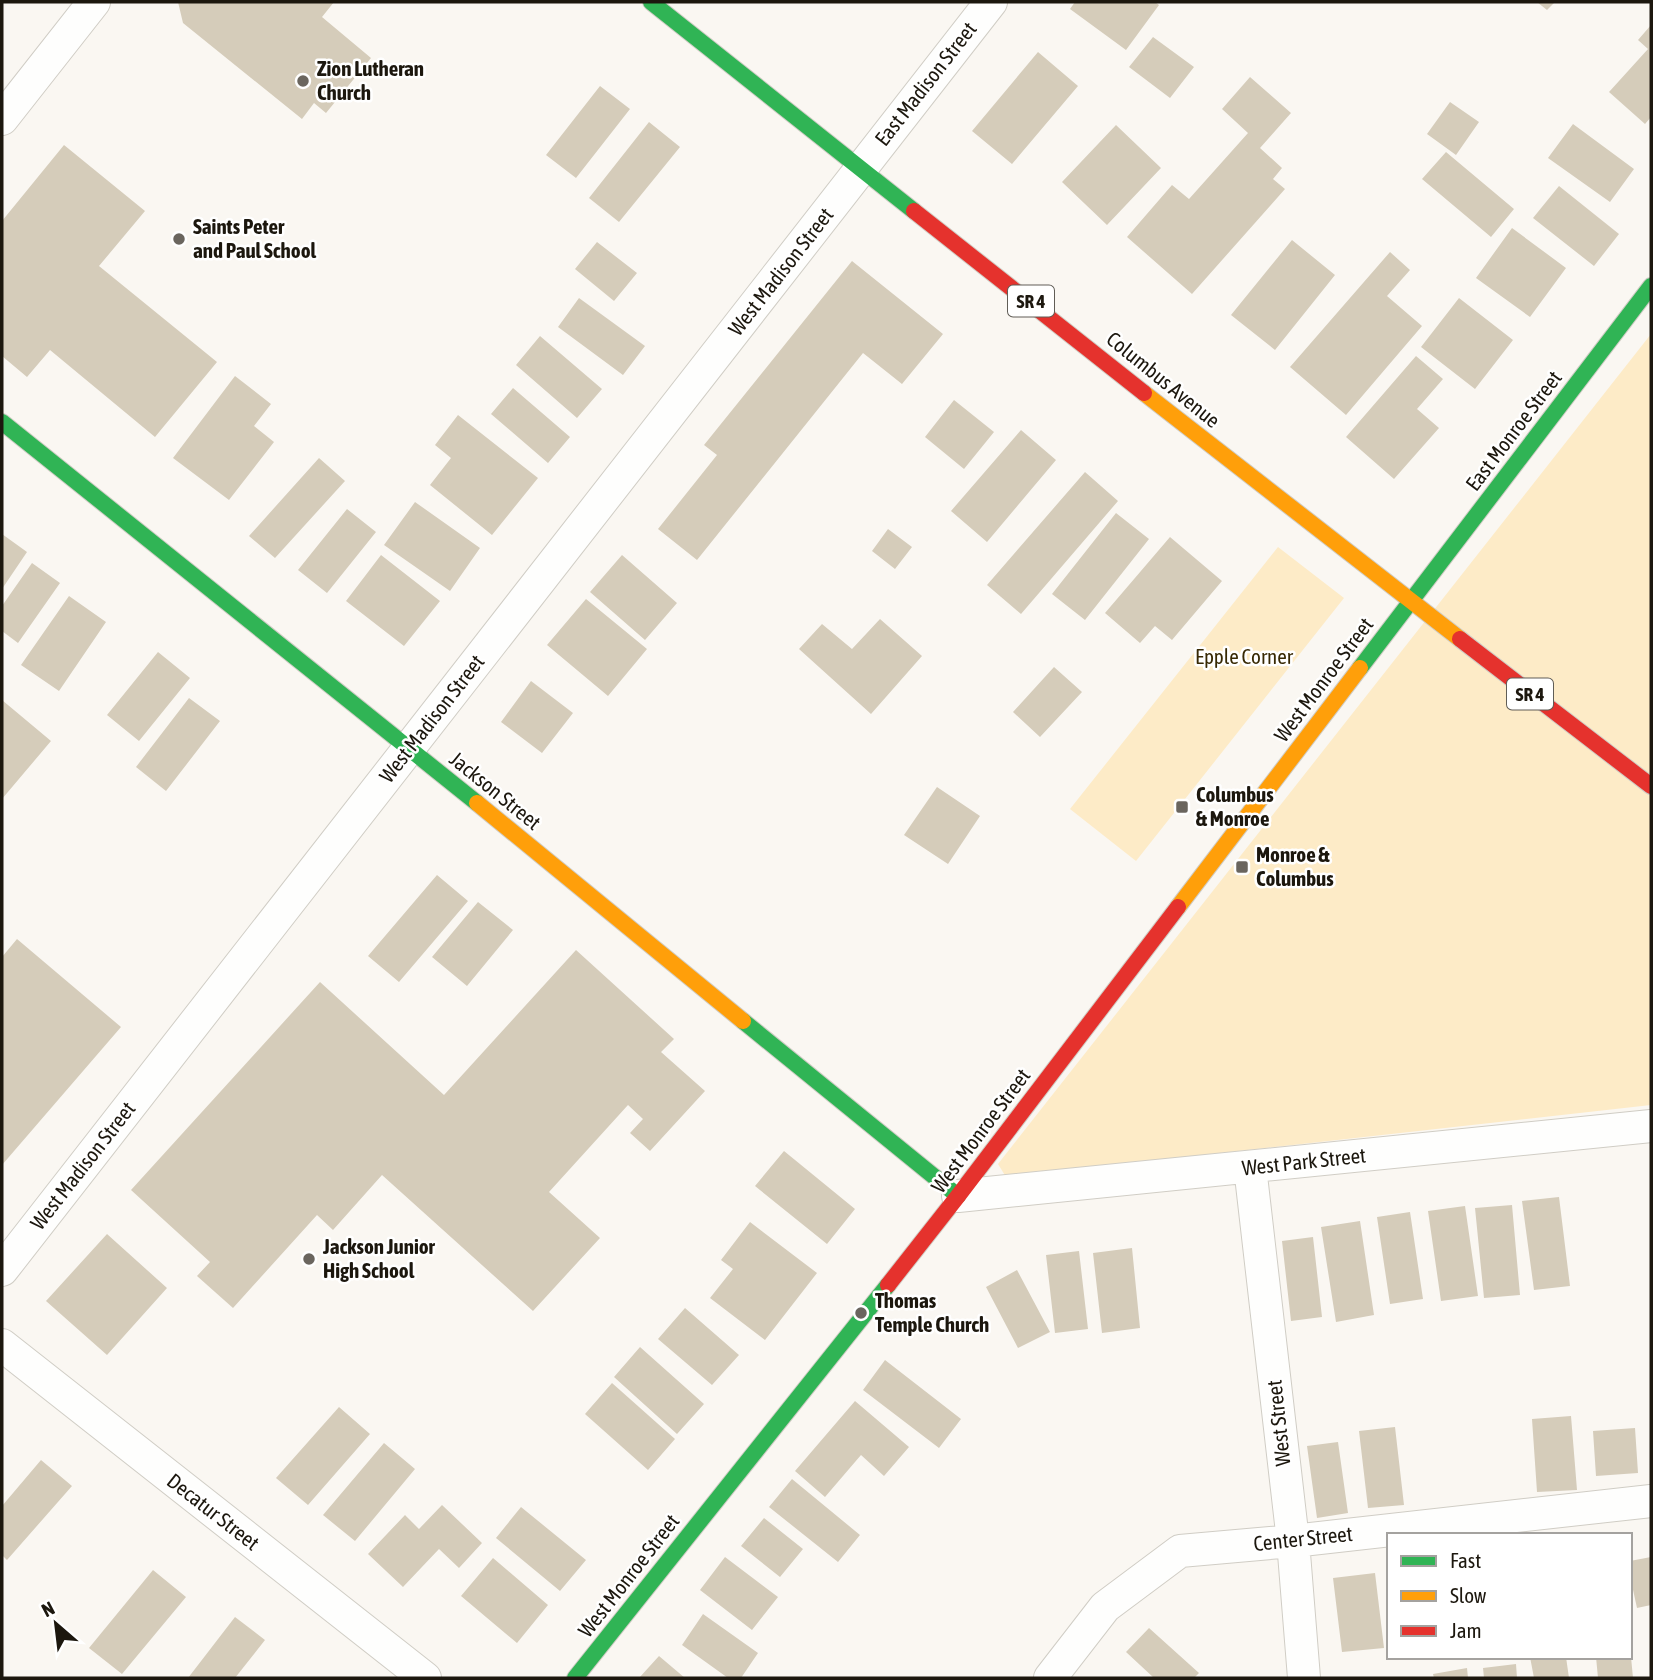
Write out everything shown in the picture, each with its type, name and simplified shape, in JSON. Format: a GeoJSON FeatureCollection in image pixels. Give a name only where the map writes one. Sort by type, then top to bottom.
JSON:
{"type":"FeatureCollection","features":[{"type":"Feature","properties":{"kind":"main road","name":"Columbus Avenue"},"geometry":{"type":"LineString","coordinates":[[651,2],[1410,601],[1651,786]]}},
{"type":"Feature","properties":{"kind":"main road","name":"East Monroe Street"},"geometry":{"type":"LineString","coordinates":[[1410,601],[1651,286]]}},
{"type":"Feature","properties":{"kind":"main road","name":"Jackson Street"},"geometry":{"type":"LineString","coordinates":[[2,422],[409,748],[957,1196]]}},
{"type":"Feature","properties":{"kind":"main road","name":"West Monroe Street"},"geometry":{"type":"LineString","coordinates":[[575,1678],[957,1196],[1410,601]]}},
{"type":"Feature","properties":{"kind":"street"},"geometry":{"type":"LineString","coordinates":[[2,119],[94,2]]}},
{"type":"Feature","properties":{"kind":"street","name":"East Madison Street"},"geometry":{"type":"LineString","coordinates":[[862,167],[990,2]]}},
{"type":"Feature","properties":{"kind":"street","name":"West Madison Street"},"geometry":{"type":"LineString","coordinates":[[2,1270],[862,167]]}},
{"type":"Feature","properties":{"kind":"street","name":"West Park Street"},"geometry":{"type":"LineString","coordinates":[[957,1196],[1651,1126]]}},
{"type":"Feature","properties":{"kind":"street","name":"West Street"},"geometry":{"type":"LineString","coordinates":[[1250,1167],[1293,1541],[1304,1678]]}},
{"type":"Feature","properties":{"kind":"street","name":"Decatur Street"},"geometry":{"type":"LineString","coordinates":[[2,1345],[425,1678]]}},
{"type":"Feature","properties":{"kind":"street","name":"Center Street"},"geometry":{"type":"LineString","coordinates":[[1050,1678],[1105,1607],[1180,1551],[1651,1502]]}},
{"type":"Feature","properties":{"kind":"green space"},"geometry":{"type":"Polygon","coordinates":[[[1651,334],[1651,1105],[1006,1177],[998,1164],[1651,334]]]}},
{"type":"Feature","properties":{"kind":"green space","name":"Epple Corner"},"geometry":{"type":"Polygon","coordinates":[[[1278,547],[1344,598],[1136,861],[1070,809],[1278,547]]]}},
{"type":"Feature","properties":{"kind":"building","name":"Zion Lutheran Church"},"geometry":{"type":"Polygon","coordinates":[[[178,2],[334,2],[322,17],[371,58],[326,113],[314,103],[302,119],[183,23],[178,2]]]}},
{"type":"Feature","properties":{"kind":"building"},"geometry":{"type":"Polygon","coordinates":[[[1075,2],[1155,2],[1159,5],[1126,50],[1070,9],[1075,2]]]}},
{"type":"Feature","properties":{"kind":"building"},"geometry":{"type":"Polygon","coordinates":[[[1537,2],[1555,2],[1547,10],[1537,2]]]}},
{"type":"Feature","properties":{"kind":"building"},"geometry":{"type":"Polygon","coordinates":[[[1651,25],[1651,117],[1645,124],[1609,92],[1648,49],[1638,40],[1651,25]]]}},
{"type":"Feature","properties":{"kind":"building"},"geometry":{"type":"Polygon","coordinates":[[[1153,37],[1194,67],[1170,98],[1129,67],[1153,37]]]}},
{"type":"Feature","properties":{"kind":"building"},"geometry":{"type":"Polygon","coordinates":[[[1038,52],[1078,86],[1012,164],[972,131],[1038,52]]]}},
{"type":"Feature","properties":{"kind":"building"},"geometry":{"type":"Polygon","coordinates":[[[1250,77],[1291,113],[1260,148],[1282,168],[1273,179],[1285,189],[1192,294],[1127,237],[1172,185],[1189,199],[1248,133],[1222,109],[1250,77]]]}},
{"type":"Feature","properties":{"kind":"building"},"geometry":{"type":"Polygon","coordinates":[[[600,86],[630,109],[576,178],[546,155],[600,86]]]}},
{"type":"Feature","properties":{"kind":"building"},"geometry":{"type":"Polygon","coordinates":[[[1450,102],[1479,122],[1456,155],[1427,134],[1450,102]]]}},
{"type":"Feature","properties":{"kind":"building"},"geometry":{"type":"Polygon","coordinates":[[[649,122],[680,147],[619,222],[589,198],[649,122]]]}},
{"type":"Feature","properties":{"kind":"building"},"geometry":{"type":"Polygon","coordinates":[[[1573,124],[1634,169],[1610,202],[1548,158],[1573,124]]]}},
{"type":"Feature","properties":{"kind":"building"},"geometry":{"type":"Polygon","coordinates":[[[1116,125],[1161,168],[1107,225],[1062,182],[1116,125]]]}},
{"type":"Feature","properties":{"kind":"building"},"geometry":{"type":"Polygon","coordinates":[[[64,145],[145,211],[99,266],[217,362],[155,437],[50,350],[27,377],[2,356],[2,221],[64,145]]]}},
{"type":"Feature","properties":{"kind":"building"},"geometry":{"type":"Polygon","coordinates":[[[1446,152],[1514,209],[1491,237],[1422,179],[1446,152]]]}},
{"type":"Feature","properties":{"kind":"building"},"geometry":{"type":"Polygon","coordinates":[[[1559,186],[1619,234],[1594,266],[1533,218],[1559,186]]]}},
{"type":"Feature","properties":{"kind":"building"},"geometry":{"type":"Polygon","coordinates":[[[1512,228],[1566,268],[1530,317],[1476,278],[1512,228]]]}},
{"type":"Feature","properties":{"kind":"building"},"geometry":{"type":"Polygon","coordinates":[[[1292,240],[1335,275],[1275,350],[1231,315],[1292,240]]]}},
{"type":"Feature","properties":{"kind":"building"},"geometry":{"type":"Polygon","coordinates":[[[597,242],[637,273],[614,301],[575,269],[597,242]]]}},
{"type":"Feature","properties":{"kind":"building"},"geometry":{"type":"Polygon","coordinates":[[[1390,252],[1410,270],[1387,296],[1422,326],[1346,415],[1290,367],[1390,252]]]}},
{"type":"Feature","properties":{"kind":"building"},"geometry":{"type":"Polygon","coordinates":[[[852,261],[943,334],[902,384],[863,353],[697,560],[658,529],[717,455],[704,445],[852,261]]]}},
{"type":"Feature","properties":{"kind":"building"},"geometry":{"type":"Polygon","coordinates":[[[579,298],[645,346],[623,375],[558,327],[579,298]]]}},
{"type":"Feature","properties":{"kind":"building"},"geometry":{"type":"Polygon","coordinates":[[[1459,298],[1513,340],[1475,389],[1421,347],[1459,298]]]}},
{"type":"Feature","properties":{"kind":"building"},"geometry":{"type":"Polygon","coordinates":[[[540,336],[602,389],[577,418],[516,365],[540,336]]]}},
{"type":"Feature","properties":{"kind":"building"},"geometry":{"type":"Polygon","coordinates":[[[1416,356],[1443,379],[1417,409],[1439,428],[1394,479],[1346,437],[1416,356]]]}},
{"type":"Feature","properties":{"kind":"building"},"geometry":{"type":"Polygon","coordinates":[[[235,376],[271,404],[254,426],[274,442],[229,500],[173,458],[235,376]]]}},
{"type":"Feature","properties":{"kind":"building"},"geometry":{"type":"Polygon","coordinates":[[[513,388],[570,437],[548,463],[491,414],[513,388]]]}},
{"type":"Feature","properties":{"kind":"building"},"geometry":{"type":"Polygon","coordinates":[[[954,400],[994,432],[964,469],[925,437],[954,400]]]}},
{"type":"Feature","properties":{"kind":"building"},"geometry":{"type":"Polygon","coordinates":[[[458,415],[538,478],[492,535],[430,485],[451,458],[435,445],[458,415]]]}},
{"type":"Feature","properties":{"kind":"building"},"geometry":{"type":"Polygon","coordinates":[[[1021,430],[1056,460],[987,542],[951,511],[1021,430]]]}},
{"type":"Feature","properties":{"kind":"building"},"geometry":{"type":"Polygon","coordinates":[[[319,458],[345,481],[275,558],[249,536],[319,458]]]}},
{"type":"Feature","properties":{"kind":"building"},"geometry":{"type":"Polygon","coordinates":[[[1085,472],[1118,501],[1021,614],[987,585],[1085,472]]]}},
{"type":"Feature","properties":{"kind":"building"},"geometry":{"type":"Polygon","coordinates":[[[415,502],[480,548],[450,591],[384,545],[415,502]]]}},
{"type":"Feature","properties":{"kind":"building"},"geometry":{"type":"Polygon","coordinates":[[[347,509],[376,532],[327,593],[298,570],[347,509]]]}},
{"type":"Feature","properties":{"kind":"building"},"geometry":{"type":"Polygon","coordinates":[[[1116,513],[1149,539],[1085,620],[1052,594],[1116,513]]]}},
{"type":"Feature","properties":{"kind":"building"},"geometry":{"type":"Polygon","coordinates":[[[888,529],[912,547],[895,569],[872,551],[888,529]]]}},
{"type":"Feature","properties":{"kind":"building"},"geometry":{"type":"Polygon","coordinates":[[[2,534],[27,552],[2,589],[2,534]]]}},
{"type":"Feature","properties":{"kind":"building"},"geometry":{"type":"Polygon","coordinates":[[[1170,537],[1222,581],[1172,640],[1155,626],[1140,643],[1105,613],[1170,537]]]}},
{"type":"Feature","properties":{"kind":"building"},"geometry":{"type":"Polygon","coordinates":[[[381,555],[440,601],[404,646],[346,601],[381,555]]]}},
{"type":"Feature","properties":{"kind":"building"},"geometry":{"type":"Polygon","coordinates":[[[622,555],[677,603],[645,640],[590,592],[622,555]]]}},
{"type":"Feature","properties":{"kind":"building"},"geometry":{"type":"Polygon","coordinates":[[[32,563],[60,583],[18,643],[2,631],[2,606],[32,563]]]}},
{"type":"Feature","properties":{"kind":"building"},"geometry":{"type":"Polygon","coordinates":[[[69,596],[106,622],[59,691],[21,665],[69,596]]]}},
{"type":"Feature","properties":{"kind":"building"},"geometry":{"type":"Polygon","coordinates":[[[586,599],[647,649],[608,696],[547,645],[586,599]]]}},
{"type":"Feature","properties":{"kind":"building"},"geometry":{"type":"Polygon","coordinates":[[[880,619],[922,656],[871,714],[799,649],[822,624],[852,649],[880,619]]]}},
{"type":"Feature","properties":{"kind":"building"},"geometry":{"type":"Polygon","coordinates":[[[158,652],[190,678],[139,741],[107,715],[158,652]]]}},
{"type":"Feature","properties":{"kind":"building"},"geometry":{"type":"Polygon","coordinates":[[[1054,667],[1082,692],[1040,737],[1013,712],[1054,667]]]}},
{"type":"Feature","properties":{"kind":"building"},"geometry":{"type":"Polygon","coordinates":[[[531,681],[573,713],[542,753],[501,722],[531,681]]]}},
{"type":"Feature","properties":{"kind":"building"},"geometry":{"type":"Polygon","coordinates":[[[189,698],[220,721],[166,791],[136,767],[189,698]]]}},
{"type":"Feature","properties":{"kind":"building"},"geometry":{"type":"Polygon","coordinates":[[[2,700],[51,741],[2,799],[2,700]]]}},
{"type":"Feature","properties":{"kind":"building"},"geometry":{"type":"Polygon","coordinates":[[[937,787],[980,816],[948,864],[904,835],[937,787]]]}},
{"type":"Feature","properties":{"kind":"building"},"geometry":{"type":"Polygon","coordinates":[[[437,875],[468,901],[399,982],[368,956],[437,875]]]}},
{"type":"Feature","properties":{"kind":"building"},"geometry":{"type":"Polygon","coordinates":[[[478,902],[513,930],[467,986],[432,957],[478,902]]]}},
{"type":"Feature","properties":{"kind":"building"},"geometry":{"type":"Polygon","coordinates":[[[17,939],[121,1027],[2,1165],[2,957],[17,939]]]}},
{"type":"Feature","properties":{"kind":"building"},"geometry":{"type":"Polygon","coordinates":[[[576,950],[674,1039],[661,1052],[705,1091],[650,1151],[630,1133],[643,1119],[628,1105],[549,1192],[600,1238],[533,1311],[382,1175],[333,1230],[317,1215],[233,1308],[197,1276],[210,1262],[131,1190],[320,982],[444,1095],[576,950]]]}},
{"type":"Feature","properties":{"kind":"building"},"geometry":{"type":"Polygon","coordinates":[[[784,1151],[855,1209],[827,1244],[755,1186],[784,1151]]]}},
{"type":"Feature","properties":{"kind":"building"},"geometry":{"type":"Polygon","coordinates":[[[1559,1197],[1570,1286],[1534,1290],[1522,1201],[1559,1197]]]}},
{"type":"Feature","properties":{"kind":"building"},"geometry":{"type":"Polygon","coordinates":[[[1512,1205],[1520,1295],[1484,1298],[1475,1208],[1512,1205]]]}},
{"type":"Feature","properties":{"kind":"building"},"geometry":{"type":"Polygon","coordinates":[[[1465,1206],[1478,1296],[1441,1301],[1428,1211],[1465,1206]]]}},
{"type":"Feature","properties":{"kind":"building"},"geometry":{"type":"Polygon","coordinates":[[[1410,1212],[1423,1299],[1390,1304],[1377,1217],[1410,1212]]]}},
{"type":"Feature","properties":{"kind":"building"},"geometry":{"type":"Polygon","coordinates":[[[1360,1221],[1374,1315],[1336,1322],[1321,1227],[1360,1221]]]}},
{"type":"Feature","properties":{"kind":"building"},"geometry":{"type":"Polygon","coordinates":[[[750,1222],[817,1273],[765,1340],[710,1298],[733,1269],[721,1260],[750,1222]]]}},
{"type":"Feature","properties":{"kind":"building"},"geometry":{"type":"Polygon","coordinates":[[[107,1234],[167,1288],[107,1355],[46,1301],[107,1234]]]}},
{"type":"Feature","properties":{"kind":"building"},"geometry":{"type":"Polygon","coordinates":[[[1313,1237],[1322,1317],[1291,1321],[1282,1241],[1313,1237]]]}},
{"type":"Feature","properties":{"kind":"building"},"geometry":{"type":"Polygon","coordinates":[[[1132,1248],[1140,1328],[1102,1333],[1093,1253],[1132,1248]]]}},
{"type":"Feature","properties":{"kind":"building"},"geometry":{"type":"Polygon","coordinates":[[[1079,1251],[1088,1329],[1055,1333],[1046,1255],[1079,1251]]]}},
{"type":"Feature","properties":{"kind":"building"},"geometry":{"type":"Polygon","coordinates":[[[1017,1270],[1050,1332],[1018,1348],[986,1287],[1017,1270]]]}},
{"type":"Feature","properties":{"kind":"building"},"geometry":{"type":"Polygon","coordinates":[[[685,1308],[739,1355],[712,1385],[658,1339],[685,1308]]]}},
{"type":"Feature","properties":{"kind":"building"},"geometry":{"type":"Polygon","coordinates":[[[640,1347],[704,1404],[677,1434],[614,1377],[640,1347]]]}},
{"type":"Feature","properties":{"kind":"building"},"geometry":{"type":"Polygon","coordinates":[[[885,1360],[961,1419],[939,1448],[863,1390],[885,1360]]]}},
{"type":"Feature","properties":{"kind":"building"},"geometry":{"type":"Polygon","coordinates":[[[612,1383],[675,1439],[648,1470],[585,1414],[612,1383]]]}},
{"type":"Feature","properties":{"kind":"building"},"geometry":{"type":"Polygon","coordinates":[[[855,1401],[909,1447],[884,1476],[861,1455],[825,1497],[795,1471],[855,1401]]]}},
{"type":"Feature","properties":{"kind":"building"},"geometry":{"type":"Polygon","coordinates":[[[339,1407],[370,1434],[308,1505],[276,1478],[339,1407]]]}},
{"type":"Feature","properties":{"kind":"building"},"geometry":{"type":"Polygon","coordinates":[[[1571,1416],[1577,1490],[1537,1492],[1532,1419],[1571,1416]]]}},
{"type":"Feature","properties":{"kind":"building"},"geometry":{"type":"Polygon","coordinates":[[[1395,1427],[1404,1505],[1368,1508],[1359,1431],[1395,1427]]]}},
{"type":"Feature","properties":{"kind":"building"},"geometry":{"type":"Polygon","coordinates":[[[1635,1428],[1638,1473],[1596,1476],[1593,1431],[1635,1428]]]}},
{"type":"Feature","properties":{"kind":"building"},"geometry":{"type":"Polygon","coordinates":[[[1338,1442],[1348,1513],[1317,1518],[1307,1446],[1338,1442]]]}},
{"type":"Feature","properties":{"kind":"building"},"geometry":{"type":"Polygon","coordinates":[[[384,1443],[415,1469],[355,1541],[323,1515],[384,1443]]]}},
{"type":"Feature","properties":{"kind":"building"},"geometry":{"type":"Polygon","coordinates":[[[41,1460],[72,1486],[7,1560],[2,1555],[2,1506],[41,1460]]]}},
{"type":"Feature","properties":{"kind":"building"},"geometry":{"type":"Polygon","coordinates":[[[792,1479],[860,1535],[838,1562],[769,1507],[792,1479]]]}},
{"type":"Feature","properties":{"kind":"building"},"geometry":{"type":"Polygon","coordinates":[[[442,1505],[482,1543],[459,1568],[439,1549],[403,1587],[368,1554],[405,1515],[419,1529],[442,1505]]]}},
{"type":"Feature","properties":{"kind":"building"},"geometry":{"type":"Polygon","coordinates":[[[521,1507],[586,1560],[560,1591],[496,1538],[521,1507]]]}},
{"type":"Feature","properties":{"kind":"building"},"geometry":{"type":"Polygon","coordinates":[[[764,1518],[803,1549],[780,1577],[741,1546],[764,1518]]]}},
{"type":"Feature","properties":{"kind":"building"},"geometry":{"type":"Polygon","coordinates":[[[725,1557],[778,1597],[752,1630],[700,1590],[725,1557]]]}},
{"type":"Feature","properties":{"kind":"building"},"geometry":{"type":"Polygon","coordinates":[[[1651,1557],[1651,1605],[1637,1608],[1632,1585],[1632,1561],[1651,1557]]]}},
{"type":"Feature","properties":{"kind":"building"},"geometry":{"type":"Polygon","coordinates":[[[493,1558],[548,1605],[517,1643],[461,1596],[493,1558]]]}},
{"type":"Feature","properties":{"kind":"building"},"geometry":{"type":"Polygon","coordinates":[[[153,1570],[186,1597],[122,1674],[89,1648],[153,1570]]]}},
{"type":"Feature","properties":{"kind":"building"},"geometry":{"type":"Polygon","coordinates":[[[1375,1573],[1384,1648],[1342,1652],[1333,1578],[1375,1573]]]}},
{"type":"Feature","properties":{"kind":"building"},"geometry":{"type":"Polygon","coordinates":[[[703,1614],[758,1653],[741,1678],[728,1678],[682,1645],[703,1614]]]}},
{"type":"Feature","properties":{"kind":"building"},"geometry":{"type":"Polygon","coordinates":[[[235,1617],[265,1640],[235,1678],[188,1678],[235,1617]]]}},
{"type":"Feature","properties":{"kind":"building"},"geometry":{"type":"Polygon","coordinates":[[[1149,1628],[1199,1673],[1194,1678],[1154,1678],[1126,1652],[1149,1628]]]}},
{"type":"Feature","properties":{"kind":"building"},"geometry":{"type":"Polygon","coordinates":[[[659,1656],[685,1678],[639,1678],[659,1656]]]}},
{"type":"Feature","properties":{"kind":"building"},"geometry":{"type":"Polygon","coordinates":[[[1530,1659],[1566,1659],[1569,1678],[1534,1678],[1530,1659]]]}},
{"type":"Feature","properties":{"kind":"building"},"geometry":{"type":"Polygon","coordinates":[[[1596,1659],[1631,1659],[1633,1678],[1598,1678],[1596,1659]]]}},
{"type":"Feature","properties":{"kind":"building"},"geometry":{"type":"Polygon","coordinates":[[[1516,1664],[1517,1678],[1484,1678],[1483,1668],[1516,1664]]]}},
{"type":"Feature","properties":{"kind":"building"},"geometry":{"type":"Polygon","coordinates":[[[1467,1668],[1468,1678],[1434,1678],[1433,1674],[1467,1668]]]}},
{"type":"Feature","properties":{"kind":"traffic: fast"},"geometry":{"type":"LineString","coordinates":[[651,2],[914,211]]}},
{"type":"Feature","properties":{"kind":"traffic: fast"},"geometry":{"type":"LineString","coordinates":[[1360,668],[1651,286]]}},
{"type":"Feature","properties":{"kind":"traffic: fast"},"geometry":{"type":"LineString","coordinates":[[2,422],[477,803]]}},
{"type":"Feature","properties":{"kind":"traffic: fast"},"geometry":{"type":"LineString","coordinates":[[743,1021],[958,1196]]}},
{"type":"Feature","properties":{"kind":"traffic: fast"},"geometry":{"type":"LineString","coordinates":[[575,1678],[888,1285]]}},
{"type":"Feature","properties":{"kind":"traffic: slow"},"geometry":{"type":"LineString","coordinates":[[1144,393],[1460,639]]}},
{"type":"Feature","properties":{"kind":"traffic: slow"},"geometry":{"type":"LineString","coordinates":[[1178,907],[1360,668]]}},
{"type":"Feature","properties":{"kind":"traffic: slow"},"geometry":{"type":"LineString","coordinates":[[477,803],[743,1021]]}},
{"type":"Feature","properties":{"kind":"traffic: jam"},"geometry":{"type":"LineString","coordinates":[[914,211],[1144,393]]}},
{"type":"Feature","properties":{"kind":"traffic: jam"},"geometry":{"type":"LineString","coordinates":[[1460,639],[1651,786]]}},
{"type":"Feature","properties":{"kind":"traffic: jam"},"geometry":{"type":"LineString","coordinates":[[888,1285],[1178,907]]}},
{"type":"Feature","properties":{"kind":"place","name":"Zion Lutheran Church"},"geometry":{"type":"Point","coordinates":[303,81]}},
{"type":"Feature","properties":{"kind":"place","name":"Saints Peter and Paul School"},"geometry":{"type":"Point","coordinates":[179,239]}},
{"type":"Feature","properties":{"kind":"place","name":"Columbus & Monroe"},"geometry":{"type":"Point","coordinates":[1182,807]}},
{"type":"Feature","properties":{"kind":"place","name":"Monroe & Columbus"},"geometry":{"type":"Point","coordinates":[1242,867]}},
{"type":"Feature","properties":{"kind":"place","name":"Jackson Junior High School"},"geometry":{"type":"Point","coordinates":[309,1259]}},
{"type":"Feature","properties":{"kind":"place","name":"Thomas Temple Church"},"geometry":{"type":"Point","coordinates":[861,1313]}}]}
